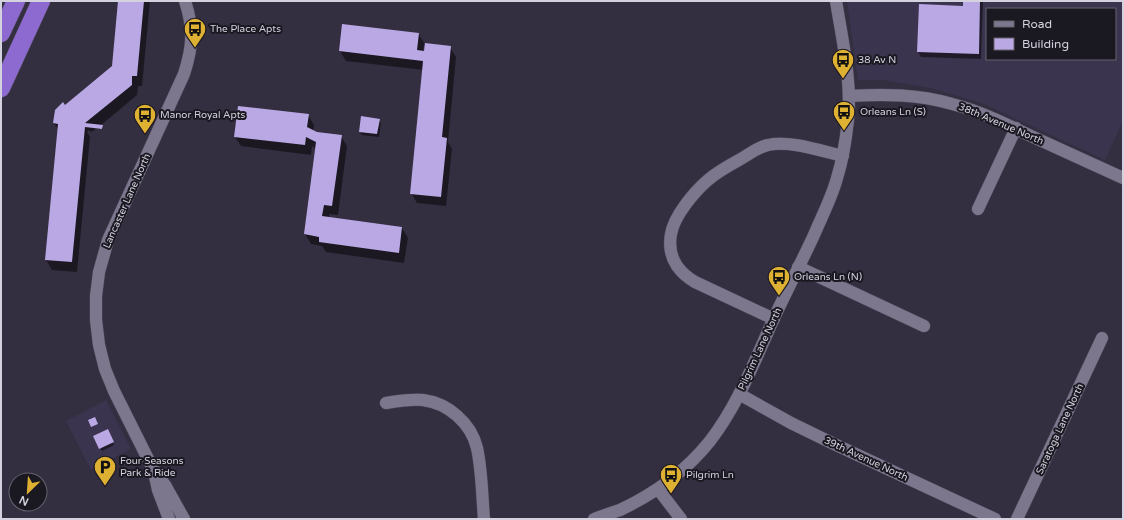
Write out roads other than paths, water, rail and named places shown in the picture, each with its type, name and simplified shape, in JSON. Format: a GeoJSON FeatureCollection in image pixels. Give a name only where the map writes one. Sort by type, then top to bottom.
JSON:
{"type":"FeatureCollection","features":[{"type":"Feature","properties":{"kind":"highway"},"geometry":{"type":"LineString","coordinates":[[1,33],[16,1]]}},
{"type":"Feature","properties":{"kind":"highway"},"geometry":{"type":"LineString","coordinates":[[1,88],[41,1]]}},
{"type":"Feature","properties":{"kind":"street","name":"Lancaster Lane North"},"geometry":{"type":"LineString","coordinates":[[184,519],[166,485],[153,469],[105,369],[99,345],[96,320],[96,296],[99,272],[108,240],[184,74],[190,56],[192,38],[190,19],[185,1]]}},
{"type":"Feature","properties":{"kind":"street","name":"Pilgrim Lane North"},"geometry":{"type":"LineString","coordinates":[[594,519],[619,510],[658,489],[690,462],[709,441],[726,418],[739,394],[798,268],[825,209],[837,179],[843,156],[848,120],[849,96],[845,54],[836,1]]}},
{"type":"Feature","properties":{"kind":"street","name":"38th Avenue North"},"geometry":{"type":"LineString","coordinates":[[849,96],[896,95],[924,98],[979,112],[1123,178]]}},
{"type":"Feature","properties":{"kind":"street"},"geometry":{"type":"LineString","coordinates":[[978,210],[1016,128]]}},
{"type":"Feature","properties":{"kind":"street"},"geometry":{"type":"LineString","coordinates":[[774,319],[685,276],[672,257],[670,245],[671,234],[675,223],[684,206],[709,179],[725,168],[767,145],[780,143],[794,145],[843,156]]}},
{"type":"Feature","properties":{"kind":"street"},"geometry":{"type":"LineString","coordinates":[[798,268],[924,326]]}},
{"type":"Feature","properties":{"kind":"street","name":"Saratoga Lane North"},"geometry":{"type":"LineString","coordinates":[[1017,519],[1102,338]]}},
{"type":"Feature","properties":{"kind":"street","name":"39th Avenue North"},"geometry":{"type":"LineString","coordinates":[[739,394],[791,423],[995,519]]}},
{"type":"Feature","properties":{"kind":"street"},"geometry":{"type":"LineString","coordinates":[[386,403],[424,400],[451,410],[462,420],[471,433],[477,446],[484,519]]}},
{"type":"Feature","properties":{"kind":"street","name":"Lancaster Lane North"},"geometry":{"type":"LineString","coordinates":[[153,469],[158,490],[169,519]]}},
{"type":"Feature","properties":{"kind":"street"},"geometry":{"type":"LineString","coordinates":[[658,489],[681,519]]}},
{"type":"Feature","properties":{"kind":"place","name":"The Place Apts"},"geometry":{"type":"Point","coordinates":[195,48]}},
{"type":"Feature","properties":{"kind":"place","name":"38 Av N"},"geometry":{"type":"Point","coordinates":[843,80]}},
{"type":"Feature","properties":{"kind":"place","name":"Orleans Ln (S)"},"geometry":{"type":"Point","coordinates":[844,132]}},
{"type":"Feature","properties":{"kind":"place","name":"Manor Royal Apts"},"geometry":{"type":"Point","coordinates":[145,134]}},
{"type":"Feature","properties":{"kind":"place","name":"Orleans Ln (N)"},"geometry":{"type":"Point","coordinates":[779,296]}},
{"type":"Feature","properties":{"kind":"place","name":"Four Seasons Park & Ride"},"geometry":{"type":"Point","coordinates":[105,486]}},
{"type":"Feature","properties":{"kind":"place","name":"Pilgrim Ln"},"geometry":{"type":"Point","coordinates":[671,494]}}]}
